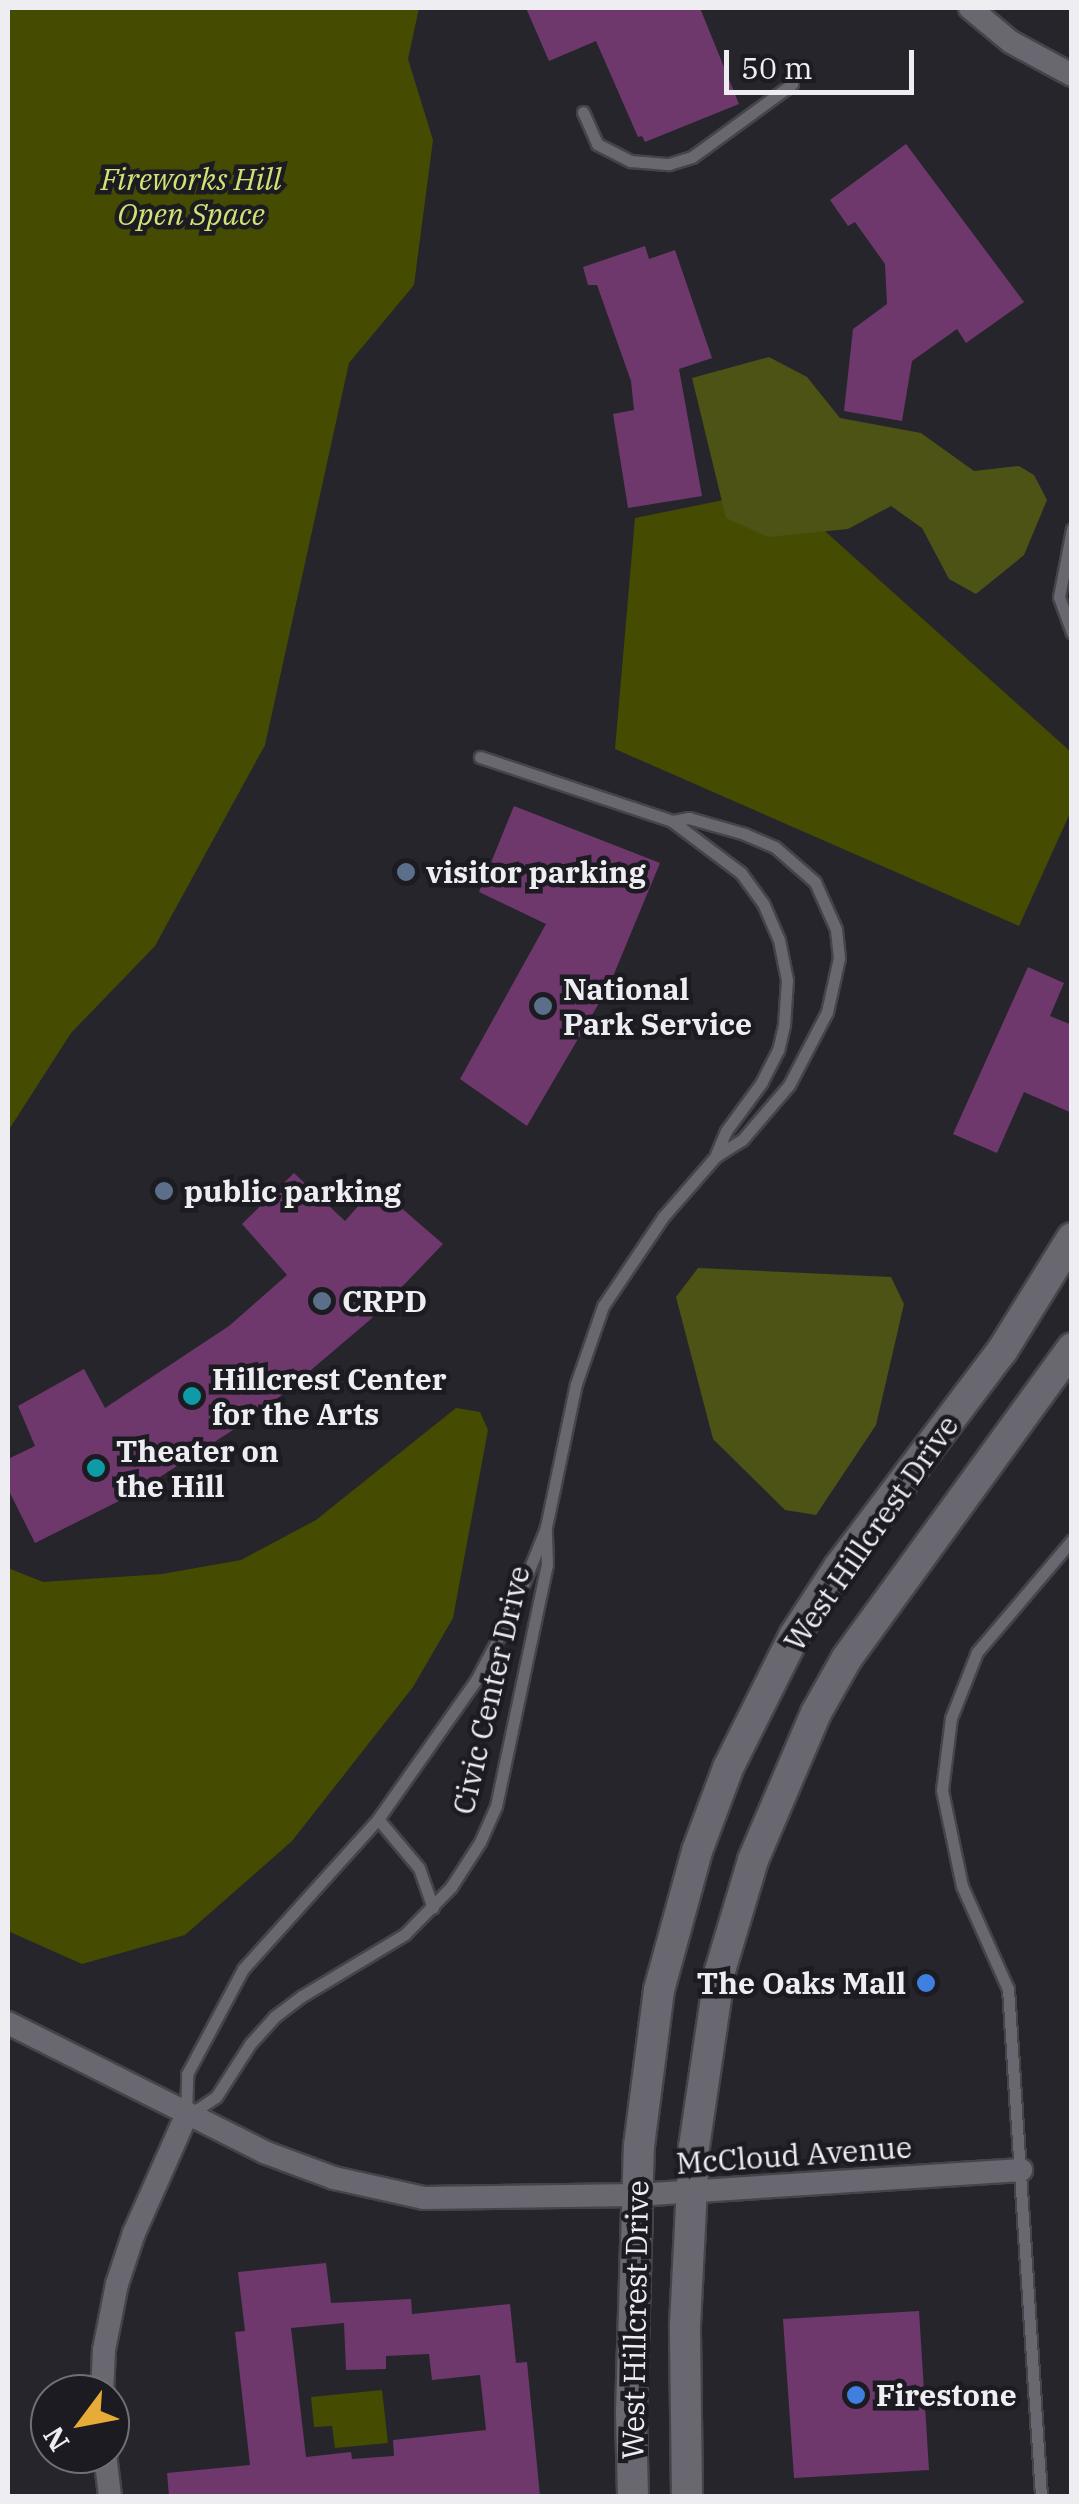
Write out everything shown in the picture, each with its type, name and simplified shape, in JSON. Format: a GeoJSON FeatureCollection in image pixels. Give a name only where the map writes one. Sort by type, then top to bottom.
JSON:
{"type":"FeatureCollection","features":[{"type":"Feature","properties":{"kind":"main road","name":"West Hillcrest Drive"},"geometry":{"type":"LineString","coordinates":[[633,2496],[630,2412],[636,2195],[659,1990],[697,1851],[728,1768],[794,1636],[839,1567],[1002,1350],[1072,1238]]}},
{"type":"Feature","properties":{"kind":"main road","name":"West Hillcrest Drive"},"geometry":{"type":"LineString","coordinates":[[687,2496],[686,2325],[691,2192],[702,2066],[720,1971],[753,1860],[802,1744],[847,1658],[1072,1348]]}},
{"type":"Feature","properties":{"kind":"street"},"geometry":{"type":"LineString","coordinates":[[970,8],[1011,42],[1072,74]]}},
{"type":"Feature","properties":{"kind":"street","name":"McCloud Avenue"},"geometry":{"type":"LineString","coordinates":[[8,2023],[186,2116],[334,2178],[424,2198],[636,2195],[1021,2170]]}},
{"type":"Feature","properties":{"kind":"street"},"geometry":{"type":"LineString","coordinates":[[103,2374],[116,2284],[134,2232],[186,2116]]}},
{"type":"Feature","properties":{"kind":"lane"},"geometry":{"type":"LineString","coordinates":[[583,112],[597,144],[631,161],[668,164],[692,157],[792,84]]}},
{"type":"Feature","properties":{"kind":"lane"},"geometry":{"type":"LineString","coordinates":[[1072,529],[1059,598],[1072,633]]}},
{"type":"Feature","properties":{"kind":"lane","name":"Civic Center Drive"},"geometry":{"type":"LineString","coordinates":[[186,2116],[188,2074],[243,1969],[378,1819],[493,1652],[546,1526],[576,1384],[603,1306],[633,1255],[716,1156],[726,1131],[762,1082],[778,1050],[787,980],[780,940],[763,903],[741,873],[672,821],[480,757]]}},
{"type":"Feature","properties":{"kind":"lane","name":"Civic Center Drive"},"geometry":{"type":"LineString","coordinates":[[672,821],[689,818],[775,847],[815,882],[838,944],[835,988],[813,1044],[789,1085],[742,1140],[716,1156]]}},
{"type":"Feature","properties":{"kind":"lane","name":"Civic Center Drive"},"geometry":{"type":"LineString","coordinates":[[186,2116],[216,2097],[250,2044],[274,2018],[302,1996],[394,1942],[433,1908],[466,1866],[496,1806],[547,1565],[546,1526]]}},
{"type":"Feature","properties":{"kind":"lane"},"geometry":{"type":"LineString","coordinates":[[1042,2496],[1008,1989],[956,1864],[942,1790],[944,1754],[962,1684],[977,1652],[1072,1540]]}},
{"type":"Feature","properties":{"kind":"lane"},"geometry":{"type":"LineString","coordinates":[[378,1819],[418,1868],[433,1908]]}},
{"type":"Feature","properties":{"kind":"green space","name":"Fireworks Hill Open Space"},"geometry":{"type":"Polygon","coordinates":[[[8,8],[419,8],[408,59],[433,140],[414,285],[349,363],[265,745],[155,946],[71,1033],[8,1131],[8,8]]]}},
{"type":"Feature","properties":{"kind":"green space"},"geometry":{"type":"Polygon","coordinates":[[[769,357],[807,377],[840,418],[921,433],[974,471],[1019,466],[1034,475],[1047,500],[1024,555],[976,594],[949,579],[922,528],[891,506],[848,529],[768,537],[726,518],[692,378],[769,357]]]}},
{"type":"Feature","properties":{"kind":"green space"},"geometry":{"type":"Polygon","coordinates":[[[778,489],[1071,752],[1071,811],[1019,926],[615,749],[635,518],[778,489]]]}},
{"type":"Feature","properties":{"kind":"green space"},"geometry":{"type":"Polygon","coordinates":[[[698,1268],[891,1277],[904,1304],[876,1425],[816,1515],[785,1510],[713,1439],[676,1297],[698,1268]]]}},
{"type":"Feature","properties":{"kind":"green space"},"geometry":{"type":"Polygon","coordinates":[[[456,1408],[480,1412],[488,1430],[453,1618],[413,1687],[292,1841],[185,1935],[82,1964],[8,1931],[8,1568],[43,1582],[162,1574],[241,1560],[316,1520],[456,1408]]]}},
{"type":"Feature","properties":{"kind":"green space"},"geometry":{"type":"Polygon","coordinates":[[[382,2390],[388,2443],[335,2448],[332,2426],[314,2427],[311,2397],[382,2390]]]}},
{"type":"Feature","properties":{"kind":"building"},"geometry":{"type":"Polygon","coordinates":[[[526,8],[700,8],[739,104],[645,142],[642,136],[638,137],[596,41],[549,61],[526,8]]]}},
{"type":"Feature","properties":{"kind":"building"},"geometry":{"type":"Polygon","coordinates":[[[906,144],[1024,302],[966,343],[957,329],[912,361],[902,421],[844,411],[853,329],[887,304],[885,264],[855,222],[848,226],[830,200],[906,144]]]}},
{"type":"Feature","properties":{"kind":"building"},"geometry":{"type":"Polygon","coordinates":[[[645,246],[649,259],[675,250],[712,358],[679,369],[702,496],[628,508],[613,414],[634,410],[631,381],[597,285],[588,285],[583,267],[645,246]]]}},
{"type":"Feature","properties":{"kind":"building"},"geometry":{"type":"Polygon","coordinates":[[[514,806],[660,863],[609,986],[527,1126],[460,1079],[546,924],[479,892],[514,806]]]}},
{"type":"Feature","properties":{"kind":"building"},"geometry":{"type":"Polygon","coordinates":[[[1028,967],[1064,983],[1050,1016],[1072,1025],[1072,1113],[1024,1092],[997,1153],[953,1134],[1028,967]]]}},
{"type":"Feature","properties":{"kind":"building"},"geometry":{"type":"Polygon","coordinates":[[[294,1173],[345,1221],[376,1186],[443,1244],[371,1319],[264,1410],[135,1493],[35,1543],[8,1489],[8,1459],[35,1446],[18,1406],[84,1369],[105,1408],[229,1326],[287,1275],[242,1224],[294,1173]]]}},
{"type":"Feature","properties":{"kind":"building"},"geometry":{"type":"Polygon","coordinates":[[[326,2263],[331,2303],[411,2299],[412,2314],[510,2304],[516,2363],[527,2362],[540,2496],[169,2496],[167,2473],[250,2465],[235,2332],[245,2331],[238,2272],[326,2263]],[[344,2323],[291,2328],[306,2457],[351,2452],[352,2459],[394,2456],[393,2440],[486,2430],[480,2375],[432,2380],[429,2354],[386,2356],[386,2369],[346,2370],[344,2323]]]}},
{"type":"Feature","properties":{"kind":"building","name":"Firestone"},"geometry":{"type":"Polygon","coordinates":[[[919,2311],[929,2470],[794,2478],[783,2319],[919,2311]]]}},
{"type":"Feature","properties":{"kind":"place","name":"visitor parking"},"geometry":{"type":"Point","coordinates":[406,872]}},
{"type":"Feature","properties":{"kind":"place","name":"National Park Service"},"geometry":{"type":"Point","coordinates":[543,1006]}},
{"type":"Feature","properties":{"kind":"place","name":"public parking"},"geometry":{"type":"Point","coordinates":[164,1191]}},
{"type":"Feature","properties":{"kind":"place","name":"CRPD"},"geometry":{"type":"Point","coordinates":[322,1301]}},
{"type":"Feature","properties":{"kind":"place","name":"Hillcrest Center for the Arts"},"geometry":{"type":"Point","coordinates":[192,1396]}},
{"type":"Feature","properties":{"kind":"place","name":"Theater on the Hill"},"geometry":{"type":"Point","coordinates":[96,1468]}},
{"type":"Feature","properties":{"kind":"place","name":"The Oaks Mall"},"geometry":{"type":"Point","coordinates":[926,1983]}},
{"type":"Feature","properties":{"kind":"place","name":"Firestone"},"geometry":{"type":"Point","coordinates":[856,2395]}}]}
